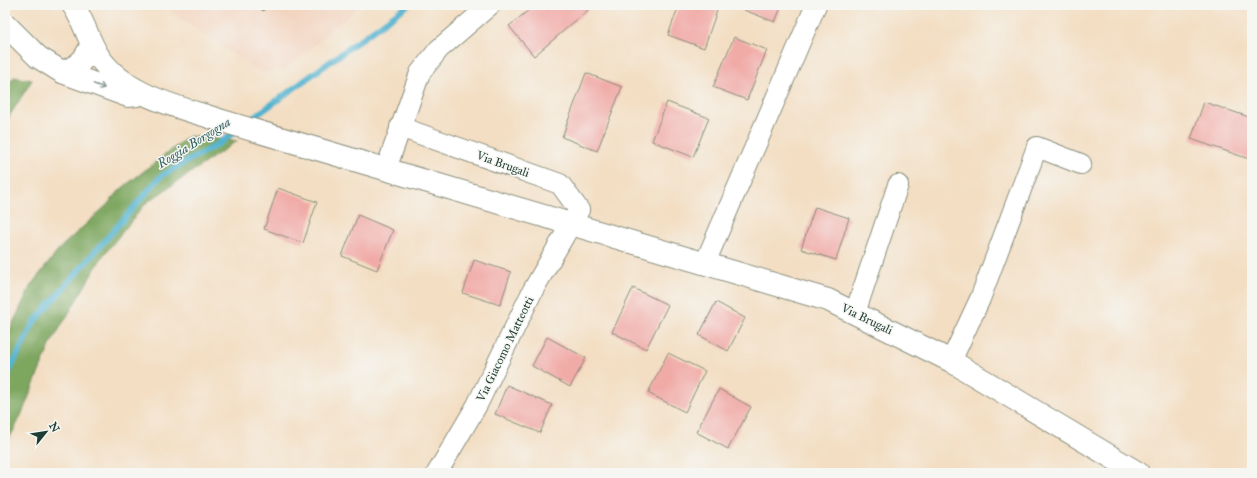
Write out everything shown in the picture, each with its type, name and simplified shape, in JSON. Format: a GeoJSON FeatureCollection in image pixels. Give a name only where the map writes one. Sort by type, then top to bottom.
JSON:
{"type":"FeatureCollection","features":[{"type":"Feature","properties":{"kind":"street"},"geometry":{"type":"LineString","coordinates":[[72,5],[86,29],[91,45],[110,71],[142,94]]}},
{"type":"Feature","properties":{"kind":"street"},"geometry":{"type":"LineString","coordinates":[[386,169],[420,73],[439,49],[490,5]]}},
{"type":"Feature","properties":{"kind":"street"},"geometry":{"type":"LineString","coordinates":[[705,263],[816,5]]}},
{"type":"Feature","properties":{"kind":"street"},"geometry":{"type":"LineString","coordinates":[[5,24],[38,57],[62,72],[128,96],[142,94]]}},
{"type":"Feature","properties":{"kind":"street"},"geometry":{"type":"LineString","coordinates":[[62,72],[73,68],[82,62],[91,45]]}},
{"type":"Feature","properties":{"kind":"street","name":"Via Brugali"},"geometry":{"type":"LineString","coordinates":[[142,94],[218,120],[828,300],[951,361],[1138,473]]}},
{"type":"Feature","properties":{"kind":"street","name":"Via Brugali"},"geometry":{"type":"LineString","coordinates":[[400,127],[560,184],[579,210],[571,224]]}},
{"type":"Feature","properties":{"kind":"street"},"geometry":{"type":"LineString","coordinates":[[951,361],[980,299],[1037,147],[1080,164]]}},
{"type":"Feature","properties":{"kind":"street"},"geometry":{"type":"LineString","coordinates":[[855,313],[898,185]]}},
{"type":"Feature","properties":{"kind":"street","name":"Via Giacomo Matteotti"},"geometry":{"type":"LineString","coordinates":[[437,473],[477,405],[533,290],[571,224]]}},
{"type":"Feature","properties":{"kind":"shaded area"},"geometry":{"type":"Polygon","coordinates":[[[161,5],[361,5],[286,70],[261,73],[161,5]]]}},
{"type":"Feature","properties":{"kind":"green space"},"geometry":{"type":"Polygon","coordinates":[[[14,77],[32,80],[5,123],[5,87],[14,77]]]}},
{"type":"Feature","properties":{"kind":"green space"},"geometry":{"type":"Polygon","coordinates":[[[189,136],[237,141],[146,203],[102,257],[51,343],[20,418],[5,447],[5,340],[31,285],[62,246],[107,205],[121,189],[189,136]]]}},
{"type":"Feature","properties":{"kind":"building"},"geometry":{"type":"Polygon","coordinates":[[[257,5],[270,5],[263,11],[257,5]]]}},
{"type":"Feature","properties":{"kind":"building"},"geometry":{"type":"Polygon","coordinates":[[[535,5],[594,5],[534,56],[509,26],[535,5]]]}},
{"type":"Feature","properties":{"kind":"building"},"geometry":{"type":"Polygon","coordinates":[[[679,5],[719,5],[704,48],[668,35],[679,5]]]}},
{"type":"Feature","properties":{"kind":"building"},"geometry":{"type":"Polygon","coordinates":[[[746,5],[782,5],[775,22],[744,10],[746,5]]]}},
{"type":"Feature","properties":{"kind":"building"},"geometry":{"type":"Polygon","coordinates":[[[734,37],[767,50],[747,100],[713,87],[734,37]]]}},
{"type":"Feature","properties":{"kind":"building"},"geometry":{"type":"Polygon","coordinates":[[[586,73],[622,87],[597,151],[562,137],[586,73]]]}},
{"type":"Feature","properties":{"kind":"building"},"geometry":{"type":"Polygon","coordinates":[[[667,102],[709,118],[693,157],[652,141],[667,102]]]}},
{"type":"Feature","properties":{"kind":"building"},"geometry":{"type":"Polygon","coordinates":[[[1204,102],[1252,118],[1252,160],[1191,139],[1204,102]]]}},
{"type":"Feature","properties":{"kind":"building"},"geometry":{"type":"Polygon","coordinates":[[[278,188],[317,202],[303,243],[264,229],[278,188]]]}},
{"type":"Feature","properties":{"kind":"building"},"geometry":{"type":"Polygon","coordinates":[[[815,207],[849,218],[836,260],[801,249],[815,207]]]}},
{"type":"Feature","properties":{"kind":"building"},"geometry":{"type":"Polygon","coordinates":[[[358,215],[393,230],[377,270],[342,256],[358,215]]]}},
{"type":"Feature","properties":{"kind":"building"},"geometry":{"type":"Polygon","coordinates":[[[474,260],[511,272],[500,305],[463,293],[474,260]]]}},
{"type":"Feature","properties":{"kind":"building"},"geometry":{"type":"Polygon","coordinates":[[[633,288],[668,305],[646,349],[612,332],[633,288]]]}},
{"type":"Feature","properties":{"kind":"building"},"geometry":{"type":"Polygon","coordinates":[[[716,302],[745,318],[728,351],[699,335],[716,302]]]}},
{"type":"Feature","properties":{"kind":"building"},"geometry":{"type":"Polygon","coordinates":[[[547,337],[586,358],[570,387],[532,366],[547,337]]]}},
{"type":"Feature","properties":{"kind":"building"},"geometry":{"type":"Polygon","coordinates":[[[668,353],[705,371],[685,412],[648,393],[668,353]]]}},
{"type":"Feature","properties":{"kind":"building"},"geometry":{"type":"Polygon","coordinates":[[[507,385],[552,405],[540,433],[495,414],[507,385]]]}},
{"type":"Feature","properties":{"kind":"building"},"geometry":{"type":"Polygon","coordinates":[[[719,389],[751,407],[728,449],[696,432],[719,389]]]}},
{"type":"Feature","properties":{"kind":"waterway","name":"Roggia Borgogna"},"geometry":{"type":"LineString","coordinates":[[246,123],[408,5]]}},
{"type":"Feature","properties":{"kind":"waterway","name":"Roggia Borgogna"},"geometry":{"type":"LineString","coordinates":[[5,380],[34,322],[161,176],[218,144],[236,131]]}}]}
